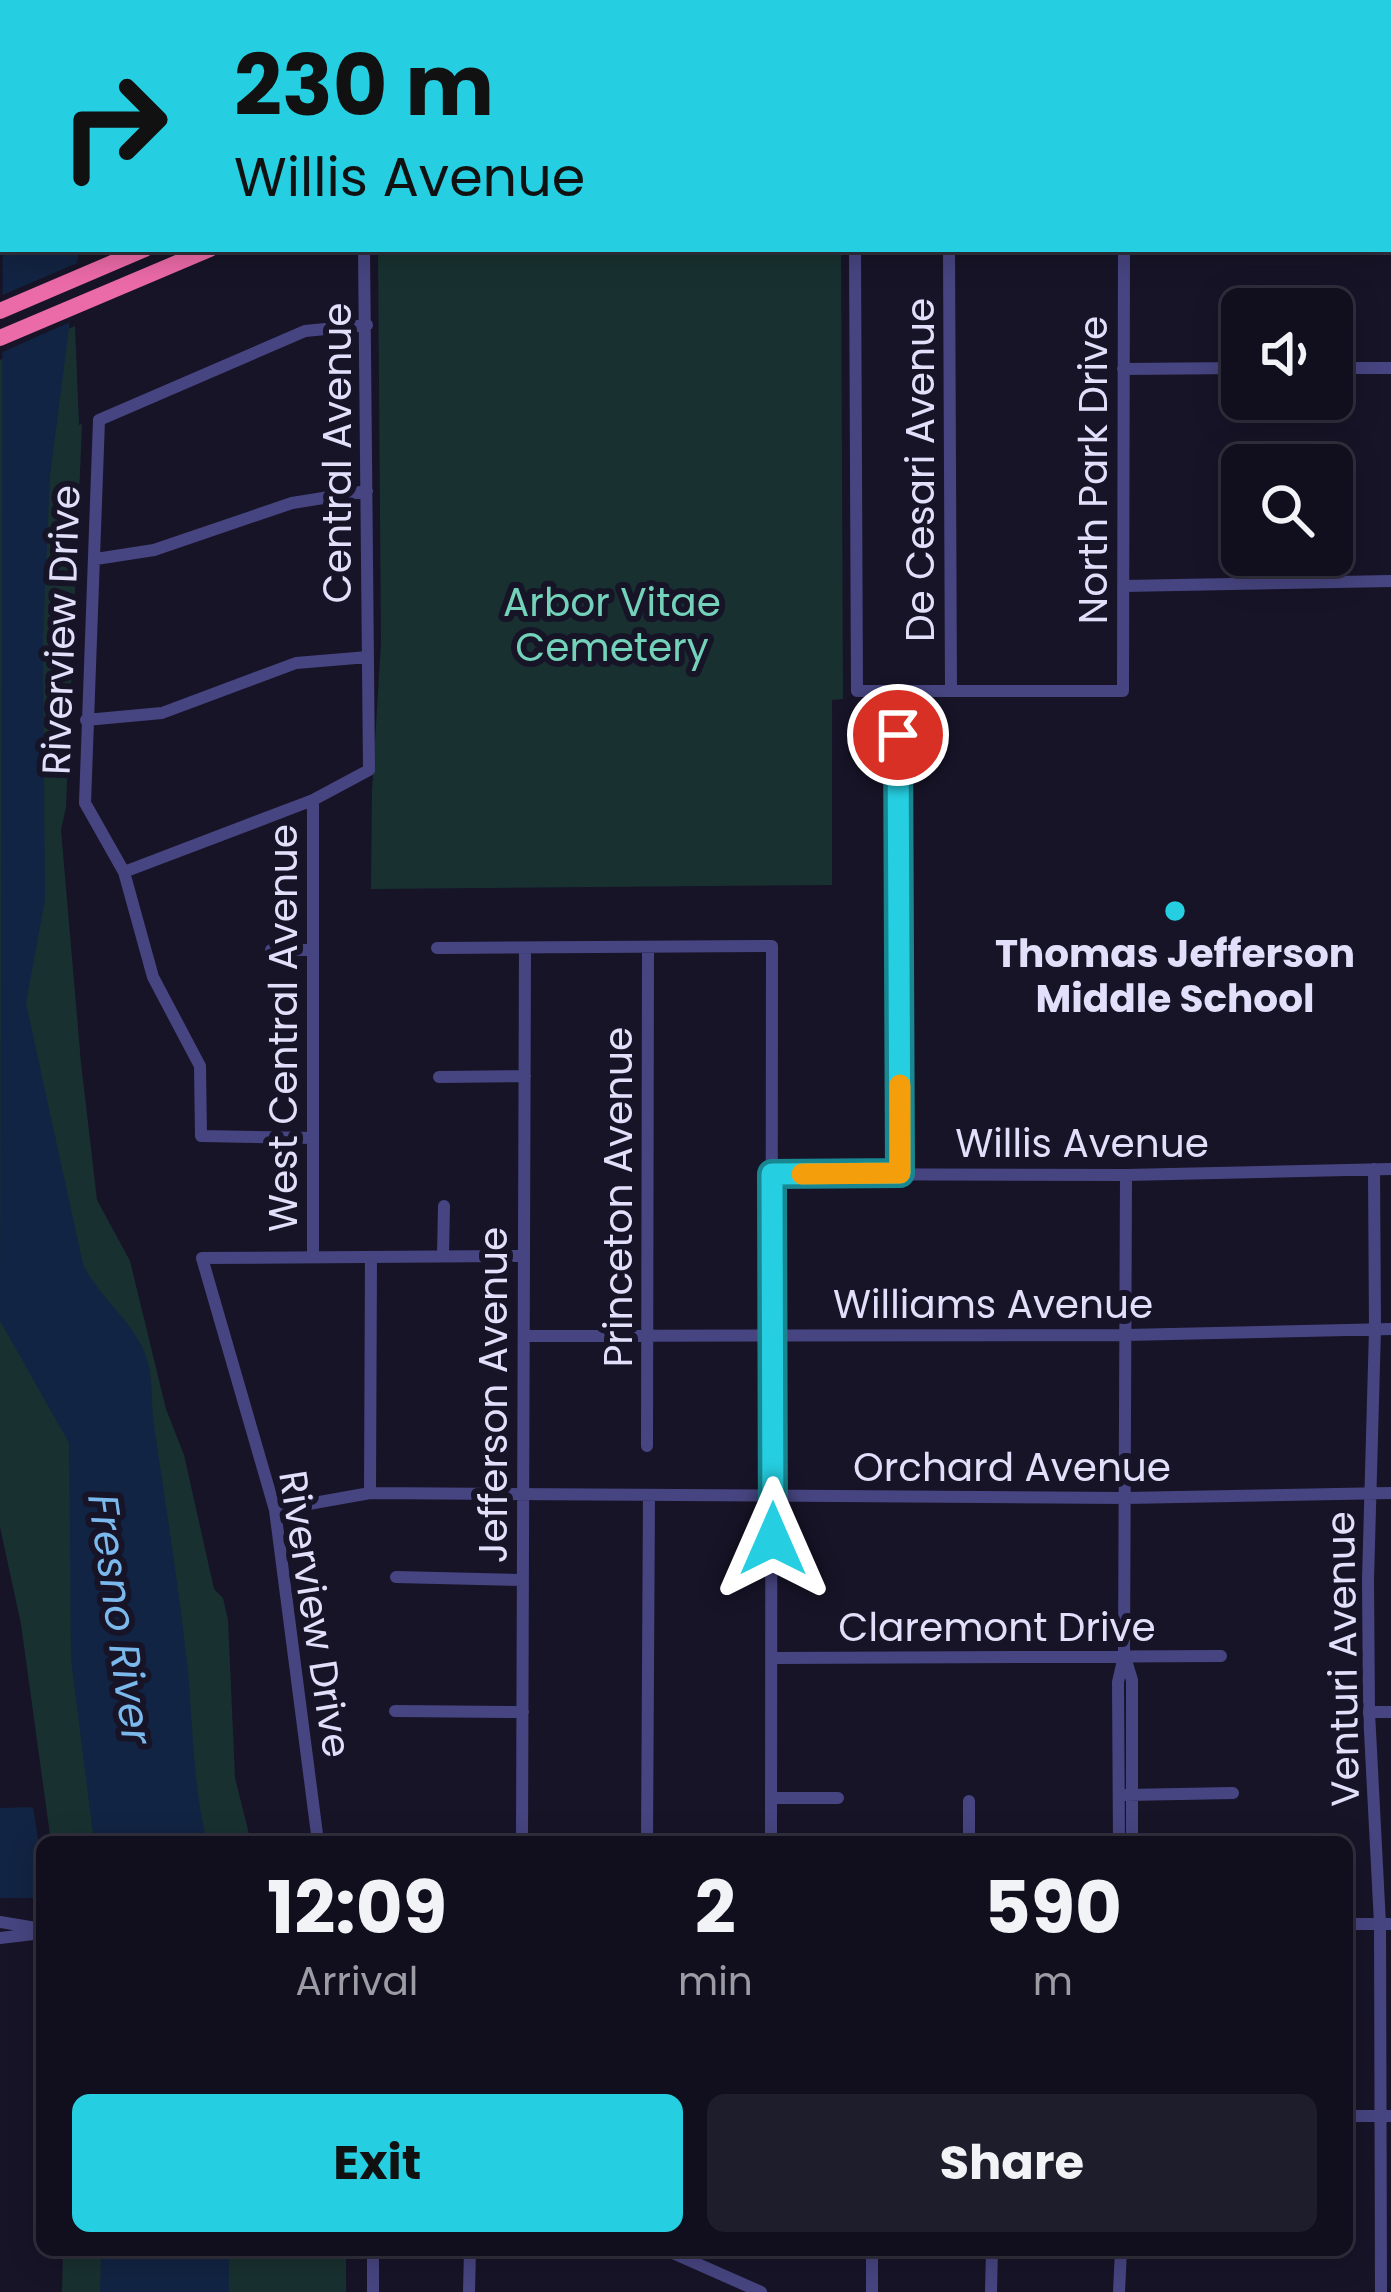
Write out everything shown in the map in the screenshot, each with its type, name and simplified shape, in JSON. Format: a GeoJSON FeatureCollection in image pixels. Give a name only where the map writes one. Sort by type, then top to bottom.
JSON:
{"type":"FeatureCollection","features":[{"type":"Feature","properties":{"kind":"highway"},"geometry":{"type":"LineString","coordinates":[[0,310],[138,252]]}},
{"type":"Feature","properties":{"kind":"highway"},"geometry":{"type":"LineString","coordinates":[[0,338],[203,252]]}},
{"type":"Feature","properties":{"kind":"street","name":"Central Avenue"},"geometry":{"type":"LineString","coordinates":[[364,252],[368,657]]}},
{"type":"Feature","properties":{"kind":"street"},"geometry":{"type":"LineString","coordinates":[[855,252],[857,691],[951,691]]}},
{"type":"Feature","properties":{"kind":"street","name":"De Cesari Avenue"},"geometry":{"type":"LineString","coordinates":[[949,252],[951,691]]}},
{"type":"Feature","properties":{"kind":"street","name":"North Park Drive"},"geometry":{"type":"LineString","coordinates":[[951,691],[1123,691],[1124,252]]}},
{"type":"Feature","properties":{"kind":"street","name":"Riverview Drive"},"geometry":{"type":"LineString","coordinates":[[313,1138],[201,1136],[200,1066],[154,977],[124,872],[85,803],[99,420],[305,331],[367,325]]}},
{"type":"Feature","properties":{"kind":"street"},"geometry":{"type":"LineString","coordinates":[[1123,369],[1221,368]]}},
{"type":"Feature","properties":{"kind":"street"},"geometry":{"type":"LineString","coordinates":[[1353,368],[1391,368]]}},
{"type":"Feature","properties":{"kind":"street"},"geometry":{"type":"LineString","coordinates":[[95,559],[154,550],[292,503],[368,491]]}},
{"type":"Feature","properties":{"kind":"street"},"geometry":{"type":"LineString","coordinates":[[1274,576],[1274,583]]}},
{"type":"Feature","properties":{"kind":"street"},"geometry":{"type":"LineString","coordinates":[[1123,586],[1391,581]]}},
{"type":"Feature","properties":{"kind":"street"},"geometry":{"type":"LineString","coordinates":[[86,720],[162,713],[296,663],[368,657],[369,770],[313,800],[124,872]]}},
{"type":"Feature","properties":{"kind":"street"},"geometry":{"type":"LineString","coordinates":[[898,692],[900,1173]]}},
{"type":"Feature","properties":{"kind":"street","name":"West Central Avenue"},"geometry":{"type":"LineString","coordinates":[[313,800],[313,1257]]}},
{"type":"Feature","properties":{"kind":"street"},"geometry":{"type":"LineString","coordinates":[[437,948],[772,946],[771,1836]]}},
{"type":"Feature","properties":{"kind":"street","name":"Princeton Avenue"},"geometry":{"type":"LineString","coordinates":[[647,1447],[648,947]]}},
{"type":"Feature","properties":{"kind":"street","name":"Jefferson Avenue"},"geometry":{"type":"LineString","coordinates":[[522,1836],[525,948]]}},
{"type":"Feature","properties":{"kind":"street"},"geometry":{"type":"LineString","coordinates":[[271,950],[313,950]]}},
{"type":"Feature","properties":{"kind":"street"},"geometry":{"type":"LineString","coordinates":[[439,1077],[525,1076]]}},
{"type":"Feature","properties":{"kind":"street","name":"Venturi Avenue"},"geometry":{"type":"LineString","coordinates":[[1374,1169],[1369,1712],[1386,1924],[1387,2116],[1381,2292]]}},
{"type":"Feature","properties":{"kind":"street","name":"Willis Avenue"},"geometry":{"type":"LineString","coordinates":[[772,1174],[1126,1175],[1391,1169]]}},
{"type":"Feature","properties":{"kind":"street"},"geometry":{"type":"LineString","coordinates":[[1126,1175],[1124,1656],[1118,1682],[1131,1836]]}},
{"type":"Feature","properties":{"kind":"street"},"geometry":{"type":"LineString","coordinates":[[443,1256],[444,1206]]}},
{"type":"Feature","properties":{"kind":"street"},"geometry":{"type":"LineString","coordinates":[[313,1257],[524,1256]]}},
{"type":"Feature","properties":{"kind":"street","name":"Riverview Drive"},"geometry":{"type":"LineString","coordinates":[[313,1257],[202,1258],[275,1510],[317,1836]]}},
{"type":"Feature","properties":{"kind":"street"},"geometry":{"type":"LineString","coordinates":[[370,1493],[371,1257]]}},
{"type":"Feature","properties":{"kind":"street","name":"Williams Avenue"},"geometry":{"type":"LineString","coordinates":[[524,1336],[1126,1335],[1391,1329]]}},
{"type":"Feature","properties":{"kind":"street","name":"Orchard Avenue"},"geometry":{"type":"LineString","coordinates":[[275,1510],[370,1493],[1125,1498],[1391,1493]]}},
{"type":"Feature","properties":{"kind":"street"},"geometry":{"type":"LineString","coordinates":[[647,1836],[649,1495]]}},
{"type":"Feature","properties":{"kind":"street"},"geometry":{"type":"LineString","coordinates":[[396,1577],[523,1580]]}},
{"type":"Feature","properties":{"kind":"street","name":"Claremont Drive"},"geometry":{"type":"LineString","coordinates":[[774,1658],[1221,1656]]}},
{"type":"Feature","properties":{"kind":"street"},"geometry":{"type":"LineString","coordinates":[[394,1711],[523,1712]]}},
{"type":"Feature","properties":{"kind":"street"},"geometry":{"type":"LineString","coordinates":[[1369,1712],[1391,1712]]}},
{"type":"Feature","properties":{"kind":"street"},"geometry":{"type":"LineString","coordinates":[[1125,1795],[1233,1793]]}},
{"type":"Feature","properties":{"kind":"street"},"geometry":{"type":"LineString","coordinates":[[1119,1836],[1125,1795]]}},
{"type":"Feature","properties":{"kind":"street"},"geometry":{"type":"LineString","coordinates":[[771,1798],[838,1798]]}},
{"type":"Feature","properties":{"kind":"street"},"geometry":{"type":"LineString","coordinates":[[969,1801],[969,1836]]}},
{"type":"Feature","properties":{"kind":"street"},"geometry":{"type":"LineString","coordinates":[[0,1922],[36,1930]]}},
{"type":"Feature","properties":{"kind":"street"},"geometry":{"type":"LineString","coordinates":[[1353,1924],[1386,1924]]}},
{"type":"Feature","properties":{"kind":"street"},"geometry":{"type":"LineString","coordinates":[[0,1938],[36,1932]]}},
{"type":"Feature","properties":{"kind":"street"},"geometry":{"type":"LineString","coordinates":[[1353,2116],[1387,2116]]}},
{"type":"Feature","properties":{"kind":"street"},"geometry":{"type":"LineString","coordinates":[[373,2256],[373,2292]]}},
{"type":"Feature","properties":{"kind":"street"},"geometry":{"type":"LineString","coordinates":[[470,2256],[470,2292]]}},
{"type":"Feature","properties":{"kind":"street"},"geometry":{"type":"LineString","coordinates":[[680,2256],[761,2292]]}},
{"type":"Feature","properties":{"kind":"street"},"geometry":{"type":"LineString","coordinates":[[872,2256],[872,2292]]}},
{"type":"Feature","properties":{"kind":"street"},"geometry":{"type":"LineString","coordinates":[[991,2292],[992,2256]]}},
{"type":"Feature","properties":{"kind":"street"},"geometry":{"type":"LineString","coordinates":[[1119,2292],[1121,2256]]}},
{"type":"Feature","properties":{"kind":"street"},"geometry":{"type":"LineString","coordinates":[[718,2292],[723,2275]]}},
{"type":"Feature","properties":{"kind":"green space","name":"Arbor Vitae Cemetery"},"geometry":{"type":"Polygon","coordinates":[[[378,252],[841,252],[843,699],[832,700],[832,885],[371,889],[381,643],[378,252]]]}},
{"type":"Feature","properties":{"kind":"green space"},"geometry":{"type":"Polygon","coordinates":[[[75,326],[82,424],[66,807],[61,830],[81,1063],[97,1200],[130,1261],[166,1409],[184,1455],[214,1589],[223,1598],[228,1620],[235,1778],[250,1836],[50,1836],[21,1624],[0,1527],[0,360],[75,326]]]}},
{"type":"Feature","properties":{"kind":"green space"},"geometry":{"type":"Polygon","coordinates":[[[63,2256],[346,2256],[346,2292],[62,2292],[63,2256]]]}},
{"type":"Feature","properties":{"kind":"water","name":"Fresno River"},"geometry":{"type":"Polygon","coordinates":[[[3,252],[79,252],[50,477],[43,638],[45,900],[26,1003],[83,1264],[136,1335],[148,1362],[206,1836],[93,1836],[71,1660],[69,1443],[0,1321],[3,252]]]}},
{"type":"Feature","properties":{"kind":"water"},"geometry":{"type":"Polygon","coordinates":[[[33,1807],[38,1836],[33,1898],[0,1898],[0,1808],[33,1807]]]}},
{"type":"Feature","properties":{"kind":"water"},"geometry":{"type":"Polygon","coordinates":[[[101,2256],[229,2256],[229,2292],[100,2292],[101,2256]]]}},
{"type":"Feature","properties":{"kind":"pier"},"geometry":{"type":"Polygon","coordinates":[[[82,261],[75,320],[0,353],[0,296],[82,261]]]}},
{"type":"Feature","properties":{"kind":"slow traffic"},"geometry":{"type":"LineString","coordinates":[[802,1174],[900,1173],[900,1085]]}},
{"type":"Feature","properties":{"kind":"place","name":"Thomas Jefferson Middle School"},"geometry":{"type":"Point","coordinates":[1175,911]}},
{"type":"Feature","properties":{"kind":"route"},"geometry":{"type":"LineString","coordinates":[[773,1539],[772,1174],[900,1173],[898,735]]}}]}
